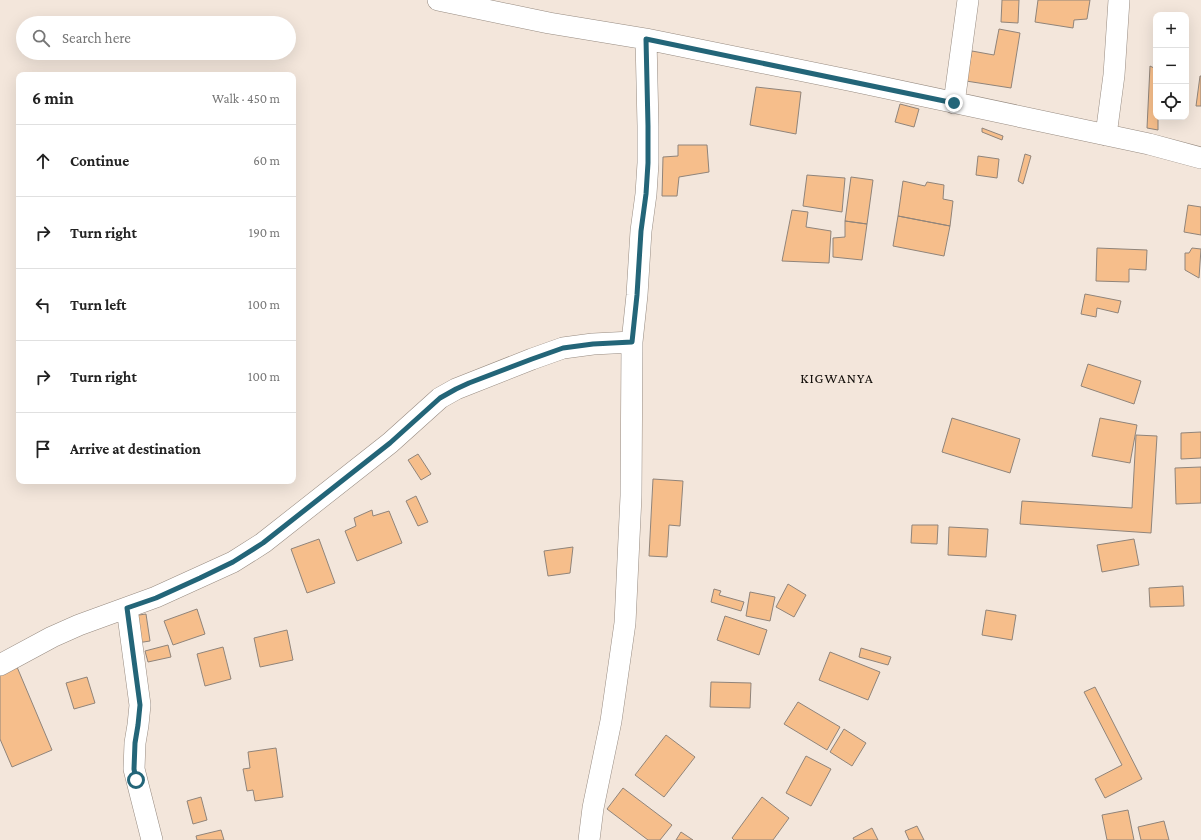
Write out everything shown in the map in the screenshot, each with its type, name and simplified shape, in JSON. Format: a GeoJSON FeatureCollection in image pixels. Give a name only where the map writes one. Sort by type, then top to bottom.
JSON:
{"type":"FeatureCollection","features":[{"type":"Feature","properties":{"kind":"street"},"geometry":{"type":"LineString","coordinates":[[438,0],[548,23],[646,39],[1149,144],[1201,158]]}},
{"type":"Feature","properties":{"kind":"street"},"geometry":{"type":"LineString","coordinates":[[954,103],[968,0]]}},
{"type":"Feature","properties":{"kind":"street"},"geometry":{"type":"LineString","coordinates":[[1106,135],[1114,75],[1120,0]]}},
{"type":"Feature","properties":{"kind":"street"},"geometry":{"type":"LineString","coordinates":[[589,840],[592,808],[611,721],[625,623],[631,496],[632,342],[648,163],[646,39]]}},
{"type":"Feature","properties":{"kind":"street"},"geometry":{"type":"LineString","coordinates":[[0,665],[52,637],[79,625],[156,598],[233,562],[263,543],[390,443],[440,398],[456,389],[497,372],[563,348],[593,344],[632,342]]}},
{"type":"Feature","properties":{"kind":"street"},"geometry":{"type":"LineString","coordinates":[[127,608],[140,705],[135,743],[134,769],[152,840]]}},
{"type":"Feature","properties":{"kind":"building"},"geometry":{"type":"Polygon","coordinates":[[[1002,0],[1019,0],[1018,23],[1001,22],[1002,0]]]}},
{"type":"Feature","properties":{"kind":"building"},"geometry":{"type":"Polygon","coordinates":[[[1038,0],[1090,0],[1087,19],[1074,20],[1073,28],[1035,22],[1038,0]]]}},
{"type":"Feature","properties":{"kind":"building"},"geometry":{"type":"Polygon","coordinates":[[[999,29],[1020,33],[1011,88],[966,81],[972,51],[994,55],[999,29]]]}},
{"type":"Feature","properties":{"kind":"building"},"geometry":{"type":"Polygon","coordinates":[[[1150,66],[1153,68],[1153,120],[1158,120],[1158,130],[1147,128],[1150,66]]]}},
{"type":"Feature","properties":{"kind":"building"},"geometry":{"type":"Polygon","coordinates":[[[1200,76],[1201,106],[1196,106],[1200,76]]]}},
{"type":"Feature","properties":{"kind":"building"},"geometry":{"type":"Polygon","coordinates":[[[756,87],[801,92],[796,134],[750,125],[756,87]]]}},
{"type":"Feature","properties":{"kind":"building"},"geometry":{"type":"Polygon","coordinates":[[[900,104],[919,109],[914,127],[895,122],[900,104]]]}},
{"type":"Feature","properties":{"kind":"building"},"geometry":{"type":"Polygon","coordinates":[[[982,128],[1003,136],[1002,140],[982,132],[982,128]]]}},
{"type":"Feature","properties":{"kind":"building"},"geometry":{"type":"Polygon","coordinates":[[[678,145],[707,145],[709,172],[679,177],[677,196],[662,196],[663,157],[678,156],[678,145]]]}},
{"type":"Feature","properties":{"kind":"building"},"geometry":{"type":"Polygon","coordinates":[[[1025,154],[1031,156],[1023,184],[1018,181],[1025,154]]]}},
{"type":"Feature","properties":{"kind":"building"},"geometry":{"type":"Polygon","coordinates":[[[978,156],[999,159],[997,178],[976,175],[978,156]]]}},
{"type":"Feature","properties":{"kind":"building"},"geometry":{"type":"Polygon","coordinates":[[[807,175],[845,178],[842,212],[803,206],[807,175]]]}},
{"type":"Feature","properties":{"kind":"building"},"geometry":{"type":"Polygon","coordinates":[[[851,177],[873,180],[867,224],[845,221],[851,177]]]}},
{"type":"Feature","properties":{"kind":"building"},"geometry":{"type":"Polygon","coordinates":[[[903,181],[925,186],[927,182],[944,185],[943,199],[953,201],[950,226],[898,216],[903,181]]]}},
{"type":"Feature","properties":{"kind":"building"},"geometry":{"type":"Polygon","coordinates":[[[1188,205],[1201,207],[1201,235],[1184,232],[1188,205]]]}},
{"type":"Feature","properties":{"kind":"building"},"geometry":{"type":"Polygon","coordinates":[[[792,210],[808,212],[806,227],[831,231],[829,263],[782,261],[792,210]]]}},
{"type":"Feature","properties":{"kind":"building"},"geometry":{"type":"Polygon","coordinates":[[[898,216],[950,226],[944,256],[893,246],[898,216]]]}},
{"type":"Feature","properties":{"kind":"building"},"geometry":{"type":"Polygon","coordinates":[[[845,221],[867,224],[862,260],[833,257],[833,238],[845,237],[845,221]]]}},
{"type":"Feature","properties":{"kind":"building"},"geometry":{"type":"Polygon","coordinates":[[[1097,248],[1147,250],[1146,270],[1129,269],[1129,282],[1096,281],[1097,248]]]}},
{"type":"Feature","properties":{"kind":"building"},"geometry":{"type":"Polygon","coordinates":[[[1192,248],[1201,249],[1199,278],[1185,270],[1185,253],[1189,253],[1192,248]]]}},
{"type":"Feature","properties":{"kind":"building"},"geometry":{"type":"Polygon","coordinates":[[[1085,294],[1121,301],[1118,313],[1097,308],[1096,317],[1081,314],[1085,294]]]}},
{"type":"Feature","properties":{"kind":"building"},"geometry":{"type":"Polygon","coordinates":[[[1088,364],[1141,381],[1134,404],[1081,386],[1088,364]]]}},
{"type":"Feature","properties":{"kind":"building"},"geometry":{"type":"Polygon","coordinates":[[[952,418],[1020,439],[1010,473],[942,452],[952,418]]]}},
{"type":"Feature","properties":{"kind":"building"},"geometry":{"type":"Polygon","coordinates":[[[1100,418],[1137,425],[1130,463],[1092,456],[1100,418]]]}},
{"type":"Feature","properties":{"kind":"building"},"geometry":{"type":"Polygon","coordinates":[[[1201,432],[1201,458],[1181,459],[1181,433],[1201,432]]]}},
{"type":"Feature","properties":{"kind":"building"},"geometry":{"type":"Polygon","coordinates":[[[1136,435],[1157,436],[1151,533],[1020,524],[1022,501],[1132,508],[1136,435]]]}},
{"type":"Feature","properties":{"kind":"building"},"geometry":{"type":"Polygon","coordinates":[[[418,454],[431,474],[421,480],[408,460],[418,454]]]}},
{"type":"Feature","properties":{"kind":"building"},"geometry":{"type":"Polygon","coordinates":[[[1201,467],[1201,503],[1176,504],[1175,468],[1201,467]]]}},
{"type":"Feature","properties":{"kind":"building"},"geometry":{"type":"Polygon","coordinates":[[[653,479],[683,481],[680,526],[669,525],[667,557],[649,556],[653,479]]]}},
{"type":"Feature","properties":{"kind":"building"},"geometry":{"type":"Polygon","coordinates":[[[416,496],[428,522],[418,526],[406,501],[416,496]]]}},
{"type":"Feature","properties":{"kind":"building"},"geometry":{"type":"Polygon","coordinates":[[[372,510],[373,516],[389,511],[402,543],[357,561],[345,531],[356,526],[354,518],[372,510]]]}},
{"type":"Feature","properties":{"kind":"building"},"geometry":{"type":"Polygon","coordinates":[[[912,525],[938,525],[937,544],[911,543],[912,525]]]}},
{"type":"Feature","properties":{"kind":"building"},"geometry":{"type":"Polygon","coordinates":[[[949,527],[988,529],[986,557],[948,555],[949,527]]]}},
{"type":"Feature","properties":{"kind":"building"},"geometry":{"type":"Polygon","coordinates":[[[319,539],[335,583],[307,593],[291,549],[319,539]]]}},
{"type":"Feature","properties":{"kind":"building"},"geometry":{"type":"Polygon","coordinates":[[[1134,539],[1139,565],[1102,572],[1097,545],[1134,539]]]}},
{"type":"Feature","properties":{"kind":"building"},"geometry":{"type":"Polygon","coordinates":[[[573,547],[570,573],[548,576],[544,551],[573,547]]]}},
{"type":"Feature","properties":{"kind":"building"},"geometry":{"type":"Polygon","coordinates":[[[788,584],[806,595],[794,617],[776,607],[788,584]]]}},
{"type":"Feature","properties":{"kind":"building"},"geometry":{"type":"Polygon","coordinates":[[[1183,586],[1184,606],[1150,607],[1149,588],[1183,586]]]}},
{"type":"Feature","properties":{"kind":"building"},"geometry":{"type":"Polygon","coordinates":[[[714,589],[721,591],[719,595],[744,602],[741,611],[711,602],[714,589]]]}},
{"type":"Feature","properties":{"kind":"building"},"geometry":{"type":"Polygon","coordinates":[[[750,592],[775,597],[770,621],[746,616],[750,592]]]}},
{"type":"Feature","properties":{"kind":"building"},"geometry":{"type":"Polygon","coordinates":[[[197,609],[205,634],[173,645],[164,621],[197,609]]]}},
{"type":"Feature","properties":{"kind":"building"},"geometry":{"type":"Polygon","coordinates":[[[986,610],[1016,615],[1012,640],[982,635],[986,610]]]}},
{"type":"Feature","properties":{"kind":"building"},"geometry":{"type":"Polygon","coordinates":[[[146,614],[150,641],[137,643],[132,616],[146,614]]]}},
{"type":"Feature","properties":{"kind":"building"},"geometry":{"type":"Polygon","coordinates":[[[725,616],[767,630],[759,655],[717,640],[725,616]]]}},
{"type":"Feature","properties":{"kind":"building"},"geometry":{"type":"Polygon","coordinates":[[[287,630],[293,660],[260,667],[254,638],[287,630]]]}},
{"type":"Feature","properties":{"kind":"building"},"geometry":{"type":"Polygon","coordinates":[[[168,645],[171,657],[148,662],[145,651],[168,645]]]}},
{"type":"Feature","properties":{"kind":"building"},"geometry":{"type":"Polygon","coordinates":[[[223,647],[231,679],[205,686],[197,654],[223,647]]]}},
{"type":"Feature","properties":{"kind":"building"},"geometry":{"type":"Polygon","coordinates":[[[861,648],[891,657],[888,665],[859,657],[861,648]]]}},
{"type":"Feature","properties":{"kind":"building"},"geometry":{"type":"Polygon","coordinates":[[[830,652],[880,672],[868,700],[819,680],[830,652]]]}},
{"type":"Feature","properties":{"kind":"building"},"geometry":{"type":"Polygon","coordinates":[[[17,667],[52,750],[12,767],[0,739],[0,674],[17,667]]]}},
{"type":"Feature","properties":{"kind":"building"},"geometry":{"type":"Polygon","coordinates":[[[87,677],[95,703],[74,709],[66,683],[87,677]]]}},
{"type":"Feature","properties":{"kind":"building"},"geometry":{"type":"Polygon","coordinates":[[[711,682],[751,683],[750,708],[710,707],[711,682]]]}},
{"type":"Feature","properties":{"kind":"building"},"geometry":{"type":"Polygon","coordinates":[[[1095,687],[1142,779],[1105,798],[1095,779],[1122,765],[1084,692],[1095,687]]]}},
{"type":"Feature","properties":{"kind":"building"},"geometry":{"type":"Polygon","coordinates":[[[798,702],[840,727],[827,750],[784,724],[798,702]]]}},
{"type":"Feature","properties":{"kind":"building"},"geometry":{"type":"Polygon","coordinates":[[[844,729],[866,743],[852,766],[830,752],[844,729]]]}},
{"type":"Feature","properties":{"kind":"building"},"geometry":{"type":"Polygon","coordinates":[[[666,735],[695,757],[664,797],[635,775],[666,735]]]}},
{"type":"Feature","properties":{"kind":"building"},"geometry":{"type":"Polygon","coordinates":[[[276,748],[283,797],[255,801],[253,790],[247,791],[243,769],[250,768],[248,752],[276,748]]]}},
{"type":"Feature","properties":{"kind":"building"},"geometry":{"type":"Polygon","coordinates":[[[806,756],[831,769],[811,806],[786,793],[806,756]]]}},
{"type":"Feature","properties":{"kind":"building"},"geometry":{"type":"Polygon","coordinates":[[[623,788],[672,825],[660,840],[648,840],[607,809],[623,788]]]}},
{"type":"Feature","properties":{"kind":"building"},"geometry":{"type":"Polygon","coordinates":[[[201,797],[207,820],[193,824],[187,801],[201,797]]]}},
{"type":"Feature","properties":{"kind":"building"},"geometry":{"type":"Polygon","coordinates":[[[762,797],[789,818],[773,840],[734,840],[732,838],[762,797]]]}},
{"type":"Feature","properties":{"kind":"building"},"geometry":{"type":"Polygon","coordinates":[[[1128,810],[1134,840],[1107,840],[1102,815],[1128,810]]]}},
{"type":"Feature","properties":{"kind":"building"},"geometry":{"type":"Polygon","coordinates":[[[1164,821],[1169,840],[1141,840],[1138,827],[1164,821]]]}},
{"type":"Feature","properties":{"kind":"building"},"geometry":{"type":"Polygon","coordinates":[[[917,826],[924,840],[909,840],[905,831],[917,826]]]}},
{"type":"Feature","properties":{"kind":"building"},"geometry":{"type":"Polygon","coordinates":[[[872,828],[878,840],[854,840],[853,838],[872,828]]]}},
{"type":"Feature","properties":{"kind":"building"},"geometry":{"type":"Polygon","coordinates":[[[221,830],[224,840],[197,840],[196,836],[221,830]]]}},
{"type":"Feature","properties":{"kind":"building"},"geometry":{"type":"Polygon","coordinates":[[[681,832],[693,840],[676,840],[681,832]]]}},
{"type":"Feature","properties":{"kind":"district","name":"KIGWANYA"},"geometry":{"type":"Point","coordinates":[837,378]}},
{"type":"Feature","properties":{"kind":"route"},"geometry":{"type":"LineString","coordinates":[[136,780],[134,769],[135,743],[140,705],[127,608],[156,598],[200,578],[233,562],[263,543],[390,443],[440,398],[456,389],[563,348],[593,344],[632,342],[648,163],[646,39],[954,103]]}}]}
